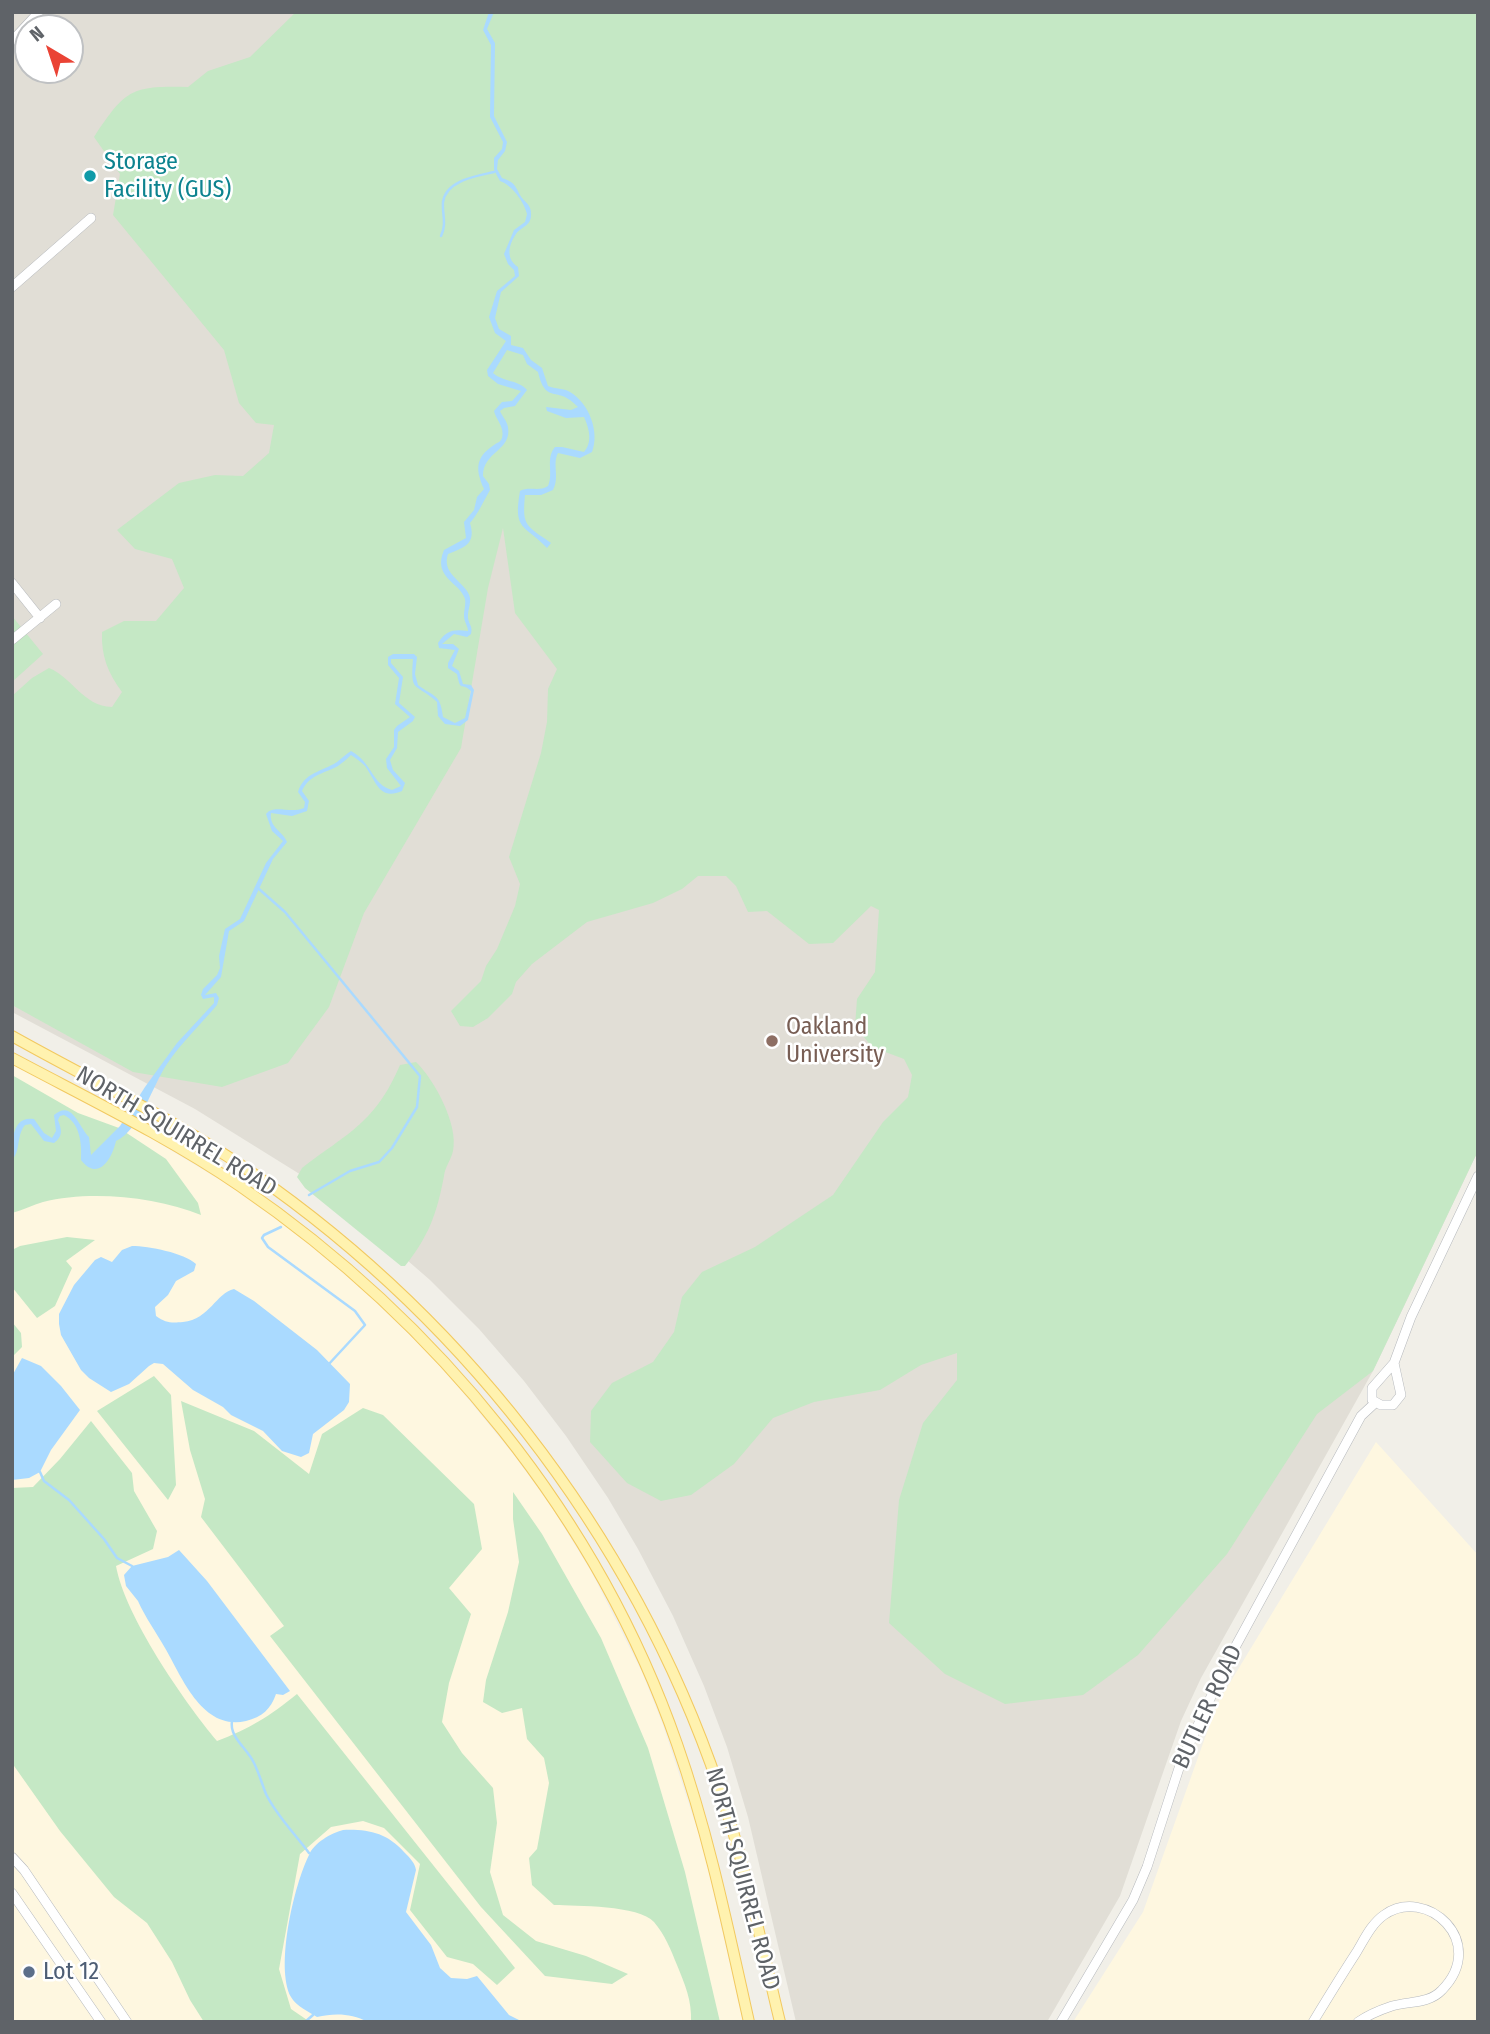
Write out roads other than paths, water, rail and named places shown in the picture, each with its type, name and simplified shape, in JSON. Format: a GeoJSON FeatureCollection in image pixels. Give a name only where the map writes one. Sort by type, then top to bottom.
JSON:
{"type":"FeatureCollection","features":[{"type":"Feature","properties":{"kind":"main road","name":"NORTH SQUIRREL ROAD"},"geometry":{"type":"LineString","coordinates":[[12,1036],[208,1144],[274,1188],[390,1282],[486,1382],[568,1488],[603,1541],[653,1631],[701,1737],[741,1858],[780,2022]]}},
{"type":"Feature","properties":{"kind":"main road","name":"NORTH SQUIRREL ROAD"},"geometry":{"type":"LineString","coordinates":[[12,1058],[204,1163],[306,1234],[365,1283],[447,1365],[501,1428],[540,1480],[609,1592],[642,1660],[676,1741],[715,1868],[749,2022]]}},
{"type":"Feature","properties":{"kind":"street"},"geometry":{"type":"LineString","coordinates":[[12,41],[39,12]]}},
{"type":"Feature","properties":{"kind":"street"},"geometry":{"type":"LineString","coordinates":[[12,287],[91,218]]}},
{"type":"Feature","properties":{"kind":"street"},"geometry":{"type":"LineString","coordinates":[[12,583],[40,618]]}},
{"type":"Feature","properties":{"kind":"street"},"geometry":{"type":"LineString","coordinates":[[12,640],[56,604]]}},
{"type":"Feature","properties":{"kind":"street","name":"BUTLER ROAD"},"geometry":{"type":"LineString","coordinates":[[1394,1363],[1401,1395],[1393,1405],[1375,1403],[1371,1396],[1372,1388],[1394,1363],[1411,1317],[1478,1176]]}},
{"type":"Feature","properties":{"kind":"street","name":"BUTLER ROAD"},"geometry":{"type":"LineString","coordinates":[[1061,2022],[1133,1900],[1147,1867],[1181,1762],[1227,1662],[1361,1416],[1375,1403]]}},
{"type":"Feature","properties":{"kind":"street"},"geometry":{"type":"LineString","coordinates":[[12,1857],[24,1870],[127,2022]]}},
{"type":"Feature","properties":{"kind":"street"},"geometry":{"type":"LineString","coordinates":[[12,1893],[101,2022]]}},
{"type":"Feature","properties":{"kind":"street"},"geometry":{"type":"LineString","coordinates":[[1313,2022],[1370,1929],[1384,1914],[1401,1907],[1421,1908],[1440,1916],[1457,1937],[1460,1952],[1451,1979],[1440,1993],[1427,2000],[1393,2006],[1358,2022]]}},
{"type":"Feature","properties":{"kind":"water"},"geometry":{"type":"Polygon","coordinates":[[[489,12],[494,12],[487,29],[495,43],[494,116],[507,142],[505,151],[498,160],[497,169],[502,178],[515,186],[531,210],[530,221],[516,234],[510,248],[510,256],[518,267],[519,276],[501,292],[495,318],[499,329],[511,336],[511,345],[523,348],[531,360],[542,368],[548,386],[568,391],[583,403],[594,427],[592,452],[580,458],[558,453],[553,490],[541,495],[525,495],[525,520],[551,543],[547,548],[522,526],[519,520],[520,491],[548,486],[551,456],[555,447],[584,452],[588,444],[589,430],[584,417],[566,418],[547,411],[546,407],[571,410],[578,407],[571,400],[545,389],[538,372],[527,364],[523,355],[507,350],[493,373],[520,384],[527,390],[515,406],[500,411],[507,425],[508,435],[484,468],[483,476],[490,490],[470,523],[470,540],[448,554],[447,560],[452,575],[470,598],[468,618],[471,634],[467,637],[454,634],[442,644],[453,644],[459,649],[452,666],[459,671],[463,684],[471,685],[474,690],[468,720],[460,726],[445,724],[438,716],[437,702],[414,683],[413,659],[391,659],[391,663],[403,677],[399,703],[415,717],[398,732],[397,748],[390,760],[393,770],[405,783],[402,791],[383,791],[365,766],[351,755],[338,766],[313,778],[305,786],[302,791],[309,801],[307,811],[292,816],[271,813],[274,826],[287,842],[273,859],[244,921],[229,931],[221,977],[205,995],[216,993],[219,998],[217,1005],[167,1064],[139,1117],[125,1135],[116,1141],[108,1161],[93,1169],[81,1160],[77,1128],[64,1115],[58,1120],[61,1133],[54,1143],[44,1141],[31,1124],[25,1125],[12,1160],[14,1132],[21,1121],[34,1119],[44,1133],[52,1138],[56,1131],[54,1115],[66,1110],[75,1116],[89,1137],[91,1155],[120,1126],[177,1043],[214,1003],[214,997],[203,999],[201,995],[220,968],[219,956],[225,929],[240,919],[266,863],[283,841],[272,831],[266,814],[269,811],[304,808],[305,802],[298,792],[305,780],[351,751],[385,787],[392,790],[401,786],[387,768],[386,759],[394,747],[394,730],[410,717],[395,704],[399,678],[388,665],[388,657],[393,654],[414,654],[417,657],[415,674],[418,685],[438,700],[443,717],[455,723],[465,718],[471,691],[461,686],[457,674],[448,668],[455,650],[439,648],[438,643],[451,631],[468,631],[464,618],[465,599],[444,573],[441,559],[444,550],[466,538],[464,522],[474,510],[477,497],[484,489],[478,465],[483,455],[500,441],[503,434],[494,411],[502,402],[512,401],[521,391],[498,384],[488,376],[487,370],[506,341],[495,333],[489,317],[497,291],[515,276],[504,254],[514,230],[525,222],[527,214],[517,194],[500,181],[494,170],[494,158],[502,149],[503,142],[490,117],[491,45],[483,30],[489,12]]]}},
{"type":"Feature","properties":{"kind":"water"},"geometry":{"type":"Polygon","coordinates":[[[132,1246],[166,1251],[196,1264],[194,1271],[176,1281],[168,1295],[155,1307],[156,1316],[172,1322],[192,1320],[222,1295],[234,1289],[254,1301],[317,1350],[350,1384],[349,1402],[344,1410],[313,1434],[309,1453],[301,1457],[282,1451],[263,1431],[231,1415],[223,1407],[193,1390],[163,1364],[154,1363],[129,1384],[111,1392],[81,1370],[61,1335],[59,1314],[74,1285],[95,1260],[101,1257],[112,1262],[122,1250],[132,1246]]]}},
{"type":"Feature","properties":{"kind":"water"},"geometry":{"type":"Polygon","coordinates":[[[22,1358],[41,1366],[80,1410],[51,1450],[40,1472],[29,1478],[12,1480],[12,1376],[22,1358]]]}},
{"type":"Feature","properties":{"kind":"water"},"geometry":{"type":"Polygon","coordinates":[[[179,1550],[207,1581],[290,1691],[283,1695],[276,1694],[269,1708],[257,1717],[231,1722],[217,1718],[195,1699],[138,1601],[126,1586],[124,1575],[132,1566],[168,1557],[179,1550]]]}},
{"type":"Feature","properties":{"kind":"water"},"geometry":{"type":"Polygon","coordinates":[[[343,1830],[361,1830],[384,1836],[408,1856],[416,1870],[406,1912],[431,1945],[440,1968],[451,1978],[467,1979],[477,1976],[509,2015],[523,2022],[368,2022],[342,2015],[317,2017],[293,2000],[287,1984],[285,1966],[292,1905],[303,1868],[315,1846],[328,1836],[343,1830]]]}},
{"type":"Feature","properties":{"kind":"waterway"},"geometry":{"type":"LineString","coordinates":[[441,236],[445,195],[463,180],[494,172]]}},
{"type":"Feature","properties":{"kind":"waterway"},"geometry":{"type":"LineString","coordinates":[[259,889],[285,912],[420,1076],[417,1107],[392,1148],[379,1162],[350,1171],[309,1195]]}},
{"type":"Feature","properties":{"kind":"waterway"},"geometry":{"type":"LineString","coordinates":[[281,1227],[262,1238],[268,1247],[355,1311],[365,1325],[328,1365]]}},
{"type":"Feature","properties":{"kind":"waterway"},"geometry":{"type":"LineString","coordinates":[[40,1472],[44,1481],[69,1500],[117,1558],[132,1566]]}},
{"type":"Feature","properties":{"kind":"waterway"},"geometry":{"type":"LineString","coordinates":[[232,1721],[233,1732],[254,1763],[270,1802],[309,1853]]}},
{"type":"Feature","properties":{"kind":"waterway"},"geometry":{"type":"LineString","coordinates":[[305,2022],[313,2015]]}},
{"type":"Feature","properties":{"kind":"place","name":"Storage Facility (GUS)"},"geometry":{"type":"Point","coordinates":[90,176]}},
{"type":"Feature","properties":{"kind":"place","name":"Oakland University"},"geometry":{"type":"Point","coordinates":[772,1041]}},
{"type":"Feature","properties":{"kind":"place","name":"Lot 12"},"geometry":{"type":"Point","coordinates":[29,1972]}}]}
